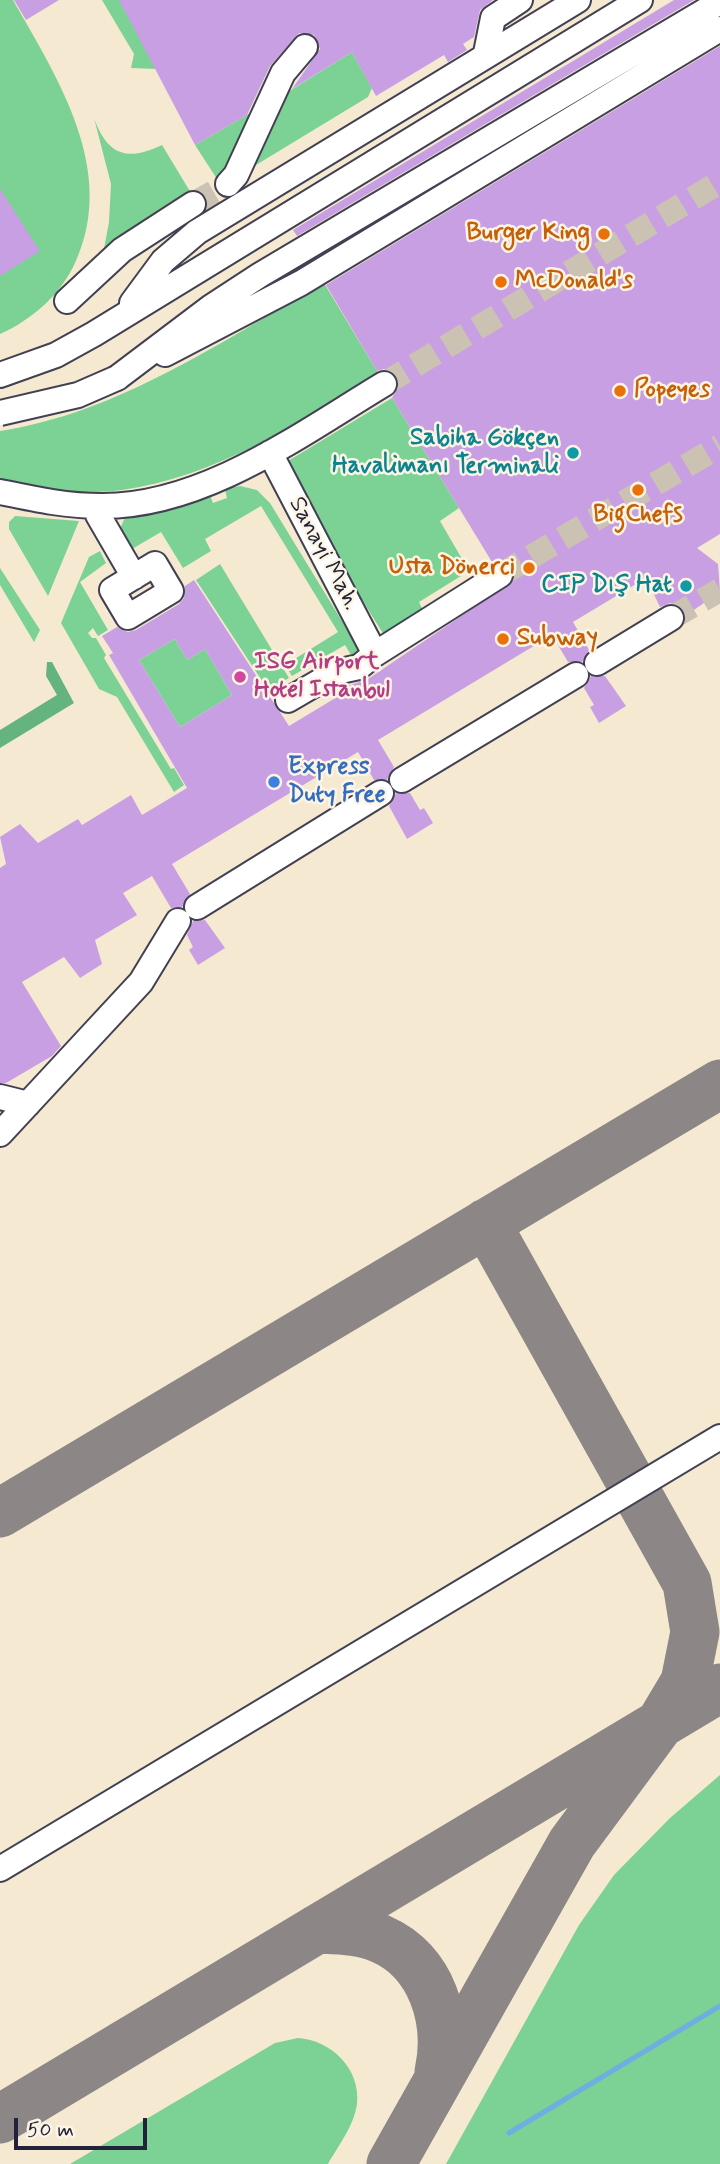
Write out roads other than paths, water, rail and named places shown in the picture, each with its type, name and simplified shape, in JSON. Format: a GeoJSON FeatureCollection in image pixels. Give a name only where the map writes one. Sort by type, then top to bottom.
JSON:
{"type":"FeatureCollection","features":[{"type":"Feature","properties":{"kind":"street"},"geometry":{"type":"LineString","coordinates":[[486,53],[493,18],[520,0]]}},
{"type":"Feature","properties":{"kind":"street"},"geometry":{"type":"LineString","coordinates":[[124,315],[163,261],[197,232],[486,53],[578,0]]}},
{"type":"Feature","properties":{"kind":"street"},"geometry":{"type":"LineString","coordinates":[[0,375],[56,355],[640,0]]}},
{"type":"Feature","properties":{"kind":"street"},"geometry":{"type":"LineString","coordinates":[[117,378],[211,307],[260,275],[720,2]]}},
{"type":"Feature","properties":{"kind":"street"},"geometry":{"type":"LineString","coordinates":[[0,413],[78,395],[117,378],[301,283],[720,29]]}},
{"type":"Feature","properties":{"kind":"street"},"geometry":{"type":"LineString","coordinates":[[228,184],[236,175],[283,73],[305,47]]}},
{"type":"Feature","properties":{"kind":"street"},"geometry":{"type":"LineString","coordinates":[[67,301],[122,250],[193,204]]}},
{"type":"Feature","properties":{"kind":"street"},"geometry":{"type":"LineString","coordinates":[[0,492],[51,503],[103,506],[140,503],[217,480],[270,453],[384,384]]}},
{"type":"Feature","properties":{"kind":"street","name":"Sanayi Mah."},"geometry":{"type":"LineString","coordinates":[[270,453],[375,654]]}},
{"type":"Feature","properties":{"kind":"street"},"geometry":{"type":"LineString","coordinates":[[98,515],[134,577]]}},
{"type":"Feature","properties":{"kind":"street"},"geometry":{"type":"LineString","coordinates":[[288,700],[336,672],[359,667],[375,654],[500,575]]}},
{"type":"Feature","properties":{"kind":"street"},"geometry":{"type":"LineString","coordinates":[[0,1134],[141,982],[188,914],[391,786],[671,618]]}},
{"type":"Feature","properties":{"kind":"street"},"geometry":{"type":"LineString","coordinates":[[0,1097],[27,1104]]}},
{"type":"Feature","properties":{"kind":"street"},"geometry":{"type":"LineString","coordinates":[[0,1869],[720,1437]]}},
{"type":"Feature","properties":{"kind":"waterway"},"geometry":{"type":"LineString","coordinates":[[509,2133],[720,2006]]}},
{"type":"Feature","properties":{"kind":"tunnel"},"geometry":{"type":"LineString","coordinates":[[384,384],[720,182]]}},
{"type":"Feature","properties":{"kind":"tunnel"},"geometry":{"type":"LineString","coordinates":[[193,204],[228,184]]}},
{"type":"Feature","properties":{"kind":"tunnel"},"geometry":{"type":"LineString","coordinates":[[500,575],[720,446]]}},
{"type":"Feature","properties":{"kind":"tunnel"},"geometry":{"type":"LineString","coordinates":[[671,618],[720,590]]}},
{"type":"Feature","properties":{"kind":"place","name":"Burger King"},"geometry":{"type":"Point","coordinates":[604,234]}},
{"type":"Feature","properties":{"kind":"place","name":"McDonald's"},"geometry":{"type":"Point","coordinates":[501,282]}},
{"type":"Feature","properties":{"kind":"place","name":"Popeyes"},"geometry":{"type":"Point","coordinates":[620,391]}},
{"type":"Feature","properties":{"kind":"place","name":"Sabiha Gökçen Havalimanı Terminali"},"geometry":{"type":"Point","coordinates":[573,453]}},
{"type":"Feature","properties":{"kind":"place","name":"BigChefs"},"geometry":{"type":"Point","coordinates":[638,490]}},
{"type":"Feature","properties":{"kind":"place","name":"Usta Dönerci"},"geometry":{"type":"Point","coordinates":[529,568]}},
{"type":"Feature","properties":{"kind":"place","name":"CIP Dış Hat"},"geometry":{"type":"Point","coordinates":[686,586]}},
{"type":"Feature","properties":{"kind":"place","name":"Subway"},"geometry":{"type":"Point","coordinates":[503,639]}},
{"type":"Feature","properties":{"kind":"place","name":"ISG Airport Hotel Istanbul"},"geometry":{"type":"Point","coordinates":[240,677]}},
{"type":"Feature","properties":{"kind":"place","name":"Express Duty Free"},"geometry":{"type":"Point","coordinates":[274,782]}}]}
